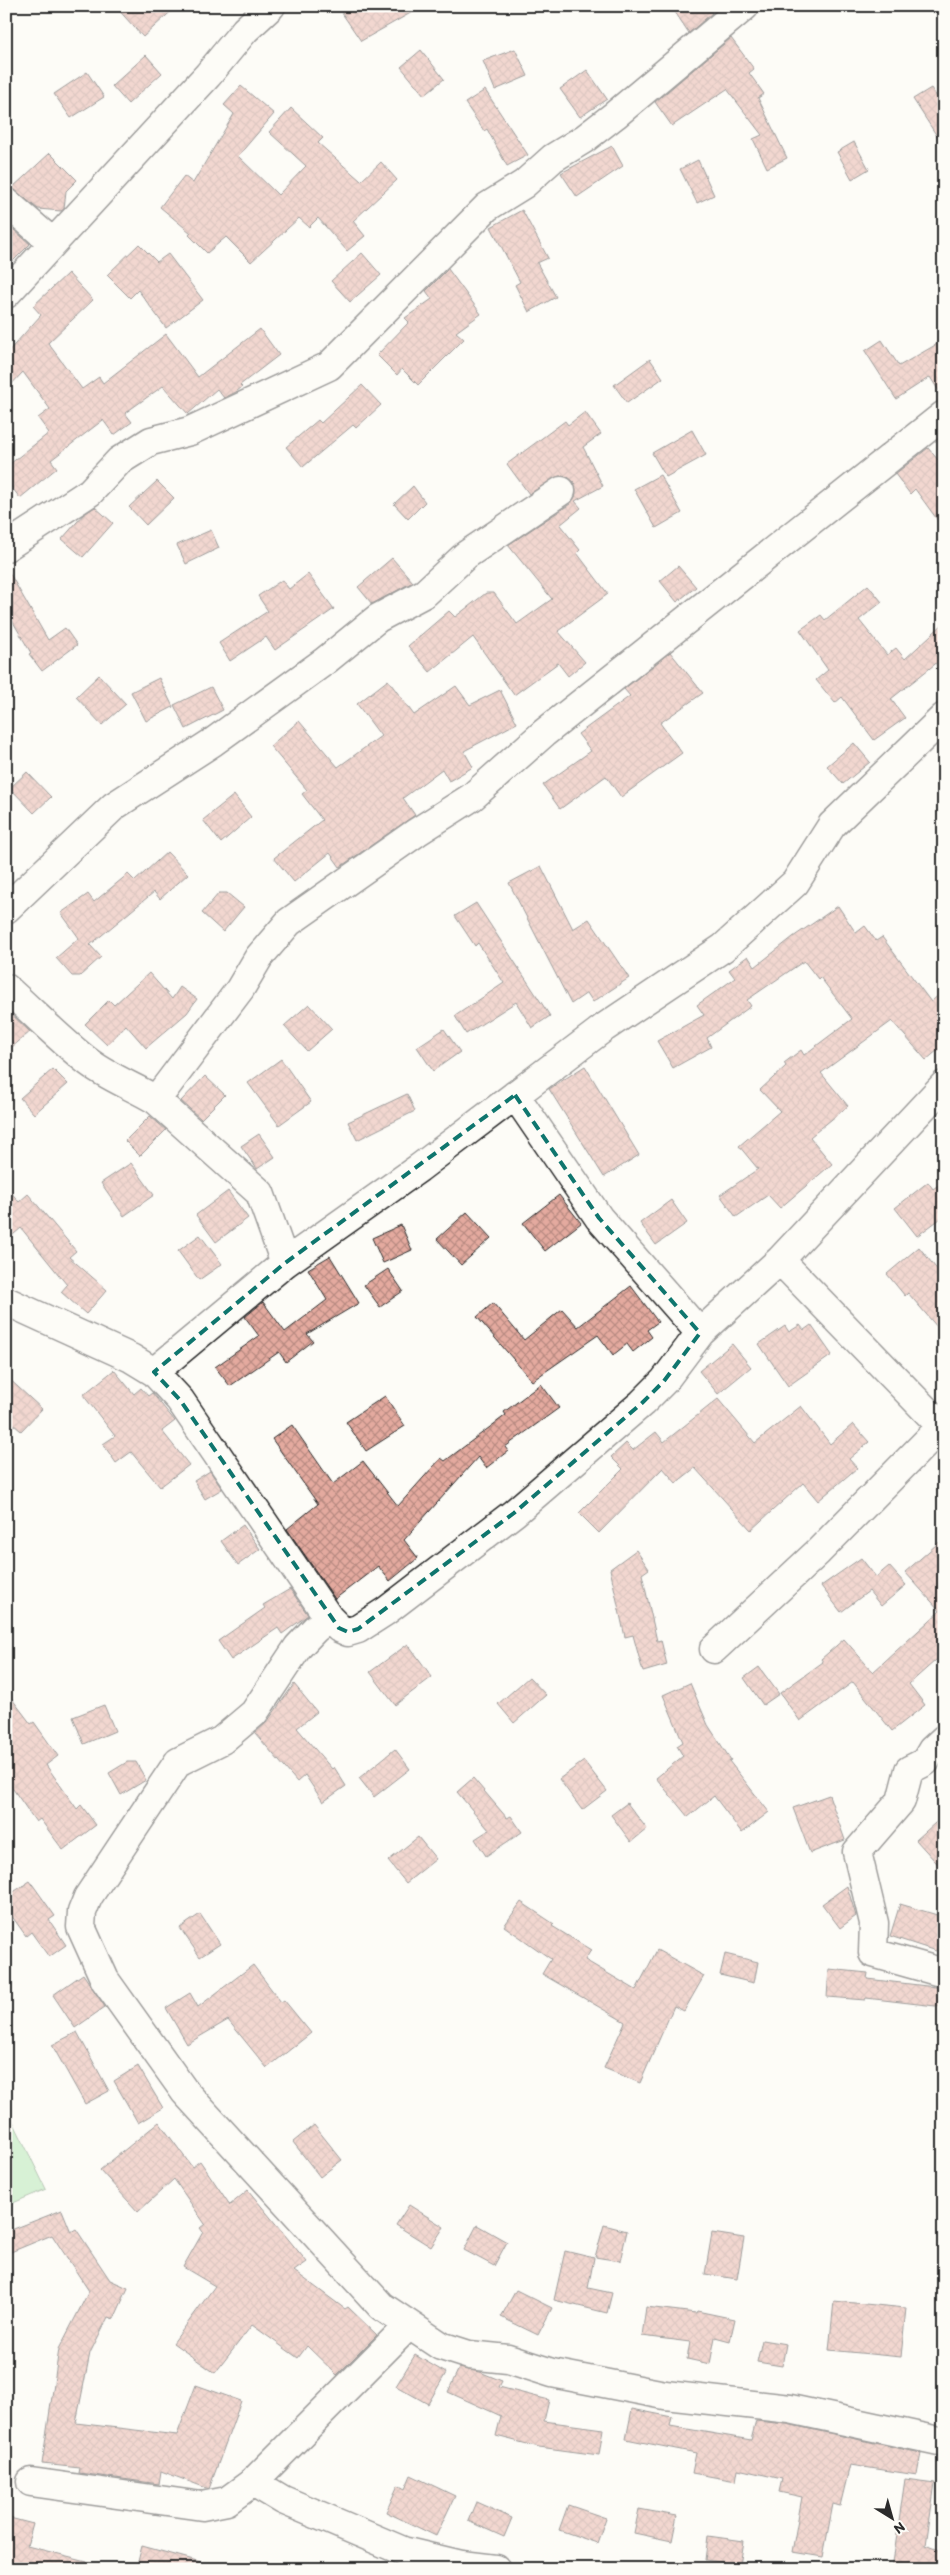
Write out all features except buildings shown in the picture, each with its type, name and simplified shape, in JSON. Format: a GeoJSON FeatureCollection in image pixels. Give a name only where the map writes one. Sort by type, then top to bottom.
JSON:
{"type":"FeatureCollection","features":[{"type":"Feature","properties":{"kind":"street"},"geometry":{"type":"LineString","coordinates":[[6,294],[208,75],[245,30],[271,6]]}},
{"type":"Feature","properties":{"kind":"street"},"geometry":{"type":"LineString","coordinates":[[6,547],[90,492],[118,461],[151,441],[190,431],[329,366],[487,208],[524,184],[553,158],[584,139],[615,115],[745,6]]}},
{"type":"Feature","properties":{"kind":"street"},"geometry":{"type":"LineString","coordinates":[[6,202],[54,243]]}},
{"type":"Feature","properties":{"kind":"street"},"geometry":{"type":"LineString","coordinates":[[156,1100],[240,989],[259,957],[289,922],[417,832],[472,797],[544,733],[944,416]]}},
{"type":"Feature","properties":{"kind":"street"},"geometry":{"type":"LineString","coordinates":[[6,909],[114,806],[213,742],[325,661],[378,618],[425,594],[466,555],[561,490]]}},
{"type":"Feature","properties":{"kind":"street"},"geometry":{"type":"LineString","coordinates":[[154,1372],[285,1263],[419,1168],[605,1027],[723,948],[794,883],[832,825],[944,717]]}},
{"type":"Feature","properties":{"kind":"street"},"geometry":{"type":"LineString","coordinates":[[6,988],[86,1060],[110,1076],[156,1100],[260,1193],[285,1263]]}},
{"type":"Feature","properties":{"kind":"street"},"geometry":{"type":"LineString","coordinates":[[6,1301],[131,1358],[154,1372],[180,1400],[329,1618],[339,1628],[348,1632],[358,1629],[386,1610],[514,1513],[642,1403],[664,1381],[700,1333],[780,1260],[944,1085]]}},
{"type":"Feature","properties":{"kind":"street"},"geometry":{"type":"LineString","coordinates":[[516,1095],[599,1218],[700,1333]]}},
{"type":"Feature","properties":{"kind":"street"},"geometry":{"type":"LineString","coordinates":[[714,1649],[818,1552],[943,1427],[780,1260]]}},
{"type":"Feature","properties":{"kind":"street"},"geometry":{"type":"LineString","coordinates":[[329,1618],[314,1629],[298,1647],[254,1713],[222,1740],[178,1762],[88,1897],[82,1912],[81,1926],[105,1980],[185,2092],[381,2306],[441,2346],[469,2355],[508,2359],[552,2373],[665,2395],[790,2409],[944,2442]]}},
{"type":"Feature","properties":{"kind":"street"},"geometry":{"type":"LineString","coordinates":[[944,1739],[932,1750],[925,1762],[909,1770],[901,1800],[857,1852],[874,1923],[872,1952],[944,1973]]}},
{"type":"Feature","properties":{"kind":"street"},"geometry":{"type":"LineString","coordinates":[[31,2482],[202,2506],[227,2501],[254,2482],[409,2325]]}},
{"type":"Feature","properties":{"kind":"street"},"geometry":{"type":"LineString","coordinates":[[254,2482],[282,2500],[403,2551],[462,2564],[496,2569]]}},
{"type":"Feature","properties":{"kind":"highlighted area"},"geometry":{"type":"Polygon","coordinates":[[[515,1095],[599,1218],[700,1333],[664,1381],[642,1403],[514,1513],[358,1629],[348,1632],[339,1628],[180,1400],[154,1372],[285,1263],[515,1095]]]}},
{"type":"Feature","properties":{"kind":"green space"},"geometry":{"type":"Polygon","coordinates":[[[6,2107],[46,2189],[6,2206],[6,2107]]]}}]}
